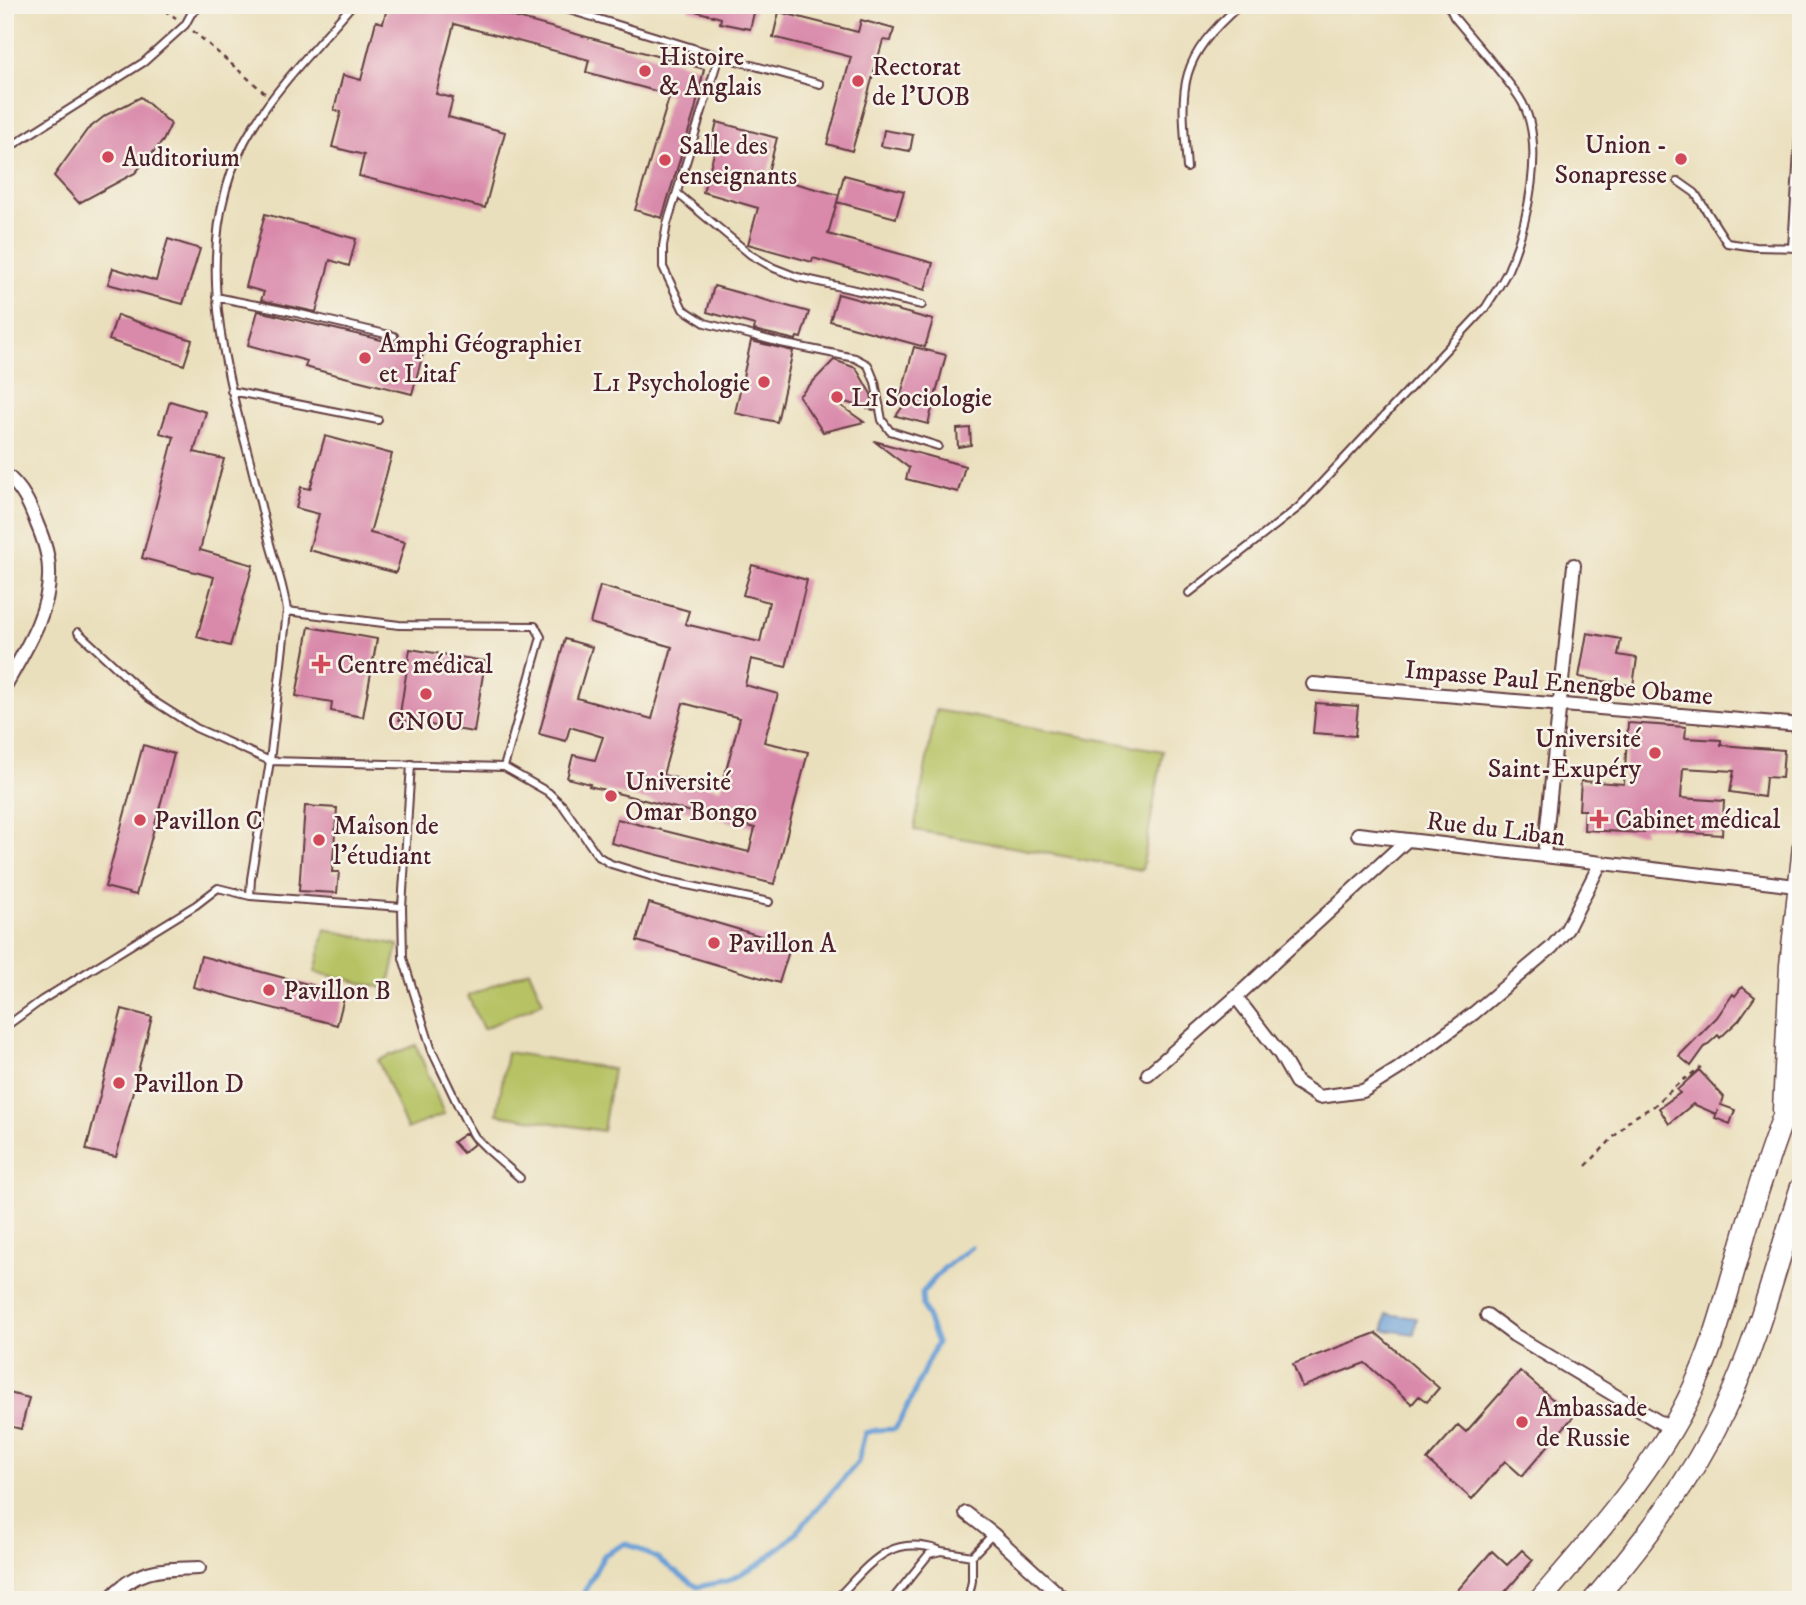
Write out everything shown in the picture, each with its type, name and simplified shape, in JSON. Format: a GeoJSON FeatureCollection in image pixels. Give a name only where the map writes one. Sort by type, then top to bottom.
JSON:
{"type":"FeatureCollection","features":[{"type":"Feature","properties":{"kind":"main road"},"geometry":{"type":"LineString","coordinates":[[1540,1600],[1606,1524],[1644,1471],[1699,1378],[1719,1324],[1762,1178],[1801,1069]]}},
{"type":"Feature","properties":{"kind":"main road"},"geometry":{"type":"LineString","coordinates":[[1594,1600],[1674,1500],[1725,1409],[1767,1295],[1801,1188]]}},
{"type":"Feature","properties":{"kind":"street"},"geometry":{"type":"LineString","coordinates":[[5,474],[21,490],[33,513],[49,569],[47,596],[35,627],[5,686]]}},
{"type":"Feature","properties":{"kind":"street"},"geometry":{"type":"LineString","coordinates":[[1544,856],[1574,565]]}},
{"type":"Feature","properties":{"kind":"street","name":"Impasse Paul Enengbe Obame"},"geometry":{"type":"LineString","coordinates":[[1313,684],[1801,725]]}},
{"type":"Feature","properties":{"kind":"street","name":"Rue du Liban"},"geometry":{"type":"LineString","coordinates":[[1358,834],[1796,886]]}},
{"type":"Feature","properties":{"kind":"street"},"geometry":{"type":"LineString","coordinates":[[1148,1074],[1406,841]]}},
{"type":"Feature","properties":{"kind":"street"},"geometry":{"type":"LineString","coordinates":[[1781,1123],[1788,965],[1801,846]]}},
{"type":"Feature","properties":{"kind":"street"},"geometry":{"type":"LineString","coordinates":[[1236,997],[1280,1054],[1296,1082],[1319,1097],[1363,1091],[1398,1069],[1474,1013],[1552,947],[1567,929],[1600,864]]}},
{"type":"Feature","properties":{"kind":"street"},"geometry":{"type":"LineString","coordinates":[[1788,965],[1794,985],[1801,993]]}},
{"type":"Feature","properties":{"kind":"street"},"geometry":{"type":"LineString","coordinates":[[1487,1315],[1514,1335],[1671,1429]]}},
{"type":"Feature","properties":{"kind":"street"},"geometry":{"type":"LineString","coordinates":[[966,1513],[1065,1600]]}},
{"type":"Feature","properties":{"kind":"street"},"geometry":{"type":"LineString","coordinates":[[109,1600],[133,1578],[155,1570],[199,1568]]}},
{"type":"Feature","properties":{"kind":"lane"},"geometry":{"type":"LineString","coordinates":[[5,150],[144,62],[185,25],[191,14],[202,5]]}},
{"type":"Feature","properties":{"kind":"lane"},"geometry":{"type":"LineString","coordinates":[[250,896],[288,611],[224,362],[216,298],[217,243],[228,185],[253,126],[272,99],[352,5]]}},
{"type":"Feature","properties":{"kind":"lane"},"geometry":{"type":"LineString","coordinates":[[553,5],[820,84]]}},
{"type":"Feature","properties":{"kind":"lane"},"geometry":{"type":"LineString","coordinates":[[1187,168],[1182,102],[1186,77],[1198,49],[1218,25],[1240,5]]}},
{"type":"Feature","properties":{"kind":"lane"},"geometry":{"type":"LineString","coordinates":[[1189,593],[1299,507],[1486,307],[1507,272],[1520,237],[1533,175],[1530,123],[1520,99],[1454,17],[1448,5]]}},
{"type":"Feature","properties":{"kind":"lane"},"geometry":{"type":"LineString","coordinates":[[719,55],[663,246],[663,267],[671,289],[683,309],[705,323],[780,343],[855,358],[868,365],[875,382],[882,420],[890,431],[938,446]]}},
{"type":"Feature","properties":{"kind":"lane"},"geometry":{"type":"LineString","coordinates":[[1791,248],[1801,104]]}},
{"type":"Feature","properties":{"kind":"lane"},"geometry":{"type":"LineString","coordinates":[[1678,181],[1695,192],[1727,243],[1801,248]]}},
{"type":"Feature","properties":{"kind":"lane"},"geometry":{"type":"LineString","coordinates":[[677,193],[751,255],[774,268],[797,277],[922,305]]}},
{"type":"Feature","properties":{"kind":"lane"},"geometry":{"type":"LineString","coordinates":[[216,298],[292,312],[394,336]]}},
{"type":"Feature","properties":{"kind":"lane"},"geometry":{"type":"LineString","coordinates":[[231,391],[378,420]]}},
{"type":"Feature","properties":{"kind":"lane"},"geometry":{"type":"LineString","coordinates":[[288,611],[399,625],[535,626],[541,637],[504,767]]}},
{"type":"Feature","properties":{"kind":"lane"},"geometry":{"type":"LineString","coordinates":[[78,632],[149,698],[195,728],[270,761],[504,767],[548,792],[563,806],[598,856],[611,864],[663,880],[769,902]]}},
{"type":"Feature","properties":{"kind":"lane"},"geometry":{"type":"LineString","coordinates":[[411,764],[402,907],[402,958],[438,1066],[475,1137],[520,1178]]}},
{"type":"Feature","properties":{"kind":"lane"},"geometry":{"type":"LineString","coordinates":[[5,1027],[42,1000],[218,888],[250,896],[402,907]]}},
{"type":"Feature","properties":{"kind":"lane"},"geometry":{"type":"LineString","coordinates":[[968,1600],[972,1581],[972,1556],[993,1534]]}},
{"type":"Feature","properties":{"kind":"lane"},"geometry":{"type":"LineString","coordinates":[[835,1600],[877,1558],[896,1546],[924,1545],[972,1556]]}},
{"type":"Feature","properties":{"kind":"lane"},"geometry":{"type":"LineString","coordinates":[[892,1600],[929,1554],[941,1551]]}},
{"type":"Feature","properties":{"kind":"path"},"geometry":{"type":"LineString","coordinates":[[21,5],[49,8],[83,5]]}},
{"type":"Feature","properties":{"kind":"path"},"geometry":{"type":"LineString","coordinates":[[156,5],[185,25]]}},
{"type":"Feature","properties":{"kind":"path"},"geometry":{"type":"LineString","coordinates":[[201,38],[272,99]]}},
{"type":"Feature","properties":{"kind":"path"},"geometry":{"type":"LineString","coordinates":[[1586,1166],[1631,1119],[1654,1106],[1701,1067]]}},
{"type":"Feature","properties":{"kind":"green space"},"geometry":{"type":"Polygon","coordinates":[[[936,710],[1163,751],[1142,870],[914,830],[936,710]]]}},
{"type":"Feature","properties":{"kind":"green space"},"geometry":{"type":"Polygon","coordinates":[[[325,929],[398,945],[388,989],[315,972],[325,929]]]}},
{"type":"Feature","properties":{"kind":"green space"},"geometry":{"type":"Polygon","coordinates":[[[529,970],[543,1002],[483,1029],[468,996],[529,970]]]}},
{"type":"Feature","properties":{"kind":"green space"},"geometry":{"type":"Polygon","coordinates":[[[416,1045],[444,1114],[407,1129],[378,1060],[416,1045]]]}},
{"type":"Feature","properties":{"kind":"green space"},"geometry":{"type":"Polygon","coordinates":[[[507,1052],[613,1069],[603,1131],[497,1114],[507,1052]]]}},
{"type":"Feature","properties":{"kind":"water"},"geometry":{"type":"Polygon","coordinates":[[[1386,1314],[1417,1318],[1414,1334],[1384,1330],[1386,1314]]]}},
{"type":"Feature","properties":{"kind":"building"},"geometry":{"type":"Polygon","coordinates":[[[388,5],[470,5],[704,69],[695,110],[662,218],[635,210],[670,95],[586,72],[589,60],[454,24],[436,94],[453,98],[448,117],[505,132],[485,208],[359,176],[364,155],[332,147],[341,112],[334,110],[343,75],[361,80],[376,21],[383,23],[388,5]]]}},
{"type":"Feature","properties":{"kind":"building"},"geometry":{"type":"Polygon","coordinates":[[[689,5],[756,5],[750,29],[720,23],[721,18],[688,9],[689,5]]]}},
{"type":"Feature","properties":{"kind":"building","name":"Rectorat de l'UOB"},"geometry":{"type":"Polygon","coordinates":[[[779,12],[858,32],[861,20],[894,29],[891,41],[883,40],[852,151],[827,144],[851,57],[773,37],[779,12]]]}},
{"type":"Feature","properties":{"kind":"building","name":"Auditorium"},"geometry":{"type":"Polygon","coordinates":[[[141,97],[171,124],[163,141],[135,173],[79,203],[54,176],[87,130],[106,115],[141,97]]]}},
{"type":"Feature","properties":{"kind":"building"},"geometry":{"type":"Polygon","coordinates":[[[717,122],[777,138],[767,176],[839,195],[828,234],[933,263],[925,290],[813,258],[812,262],[748,244],[758,208],[703,192],[715,150],[710,149],[717,122]]]}},
{"type":"Feature","properties":{"kind":"building"},"geometry":{"type":"Polygon","coordinates":[[[884,130],[913,135],[910,151],[881,146],[884,130]]]}},
{"type":"Feature","properties":{"kind":"building"},"geometry":{"type":"Polygon","coordinates":[[[844,175],[904,191],[896,218],[837,202],[844,175]]]}},
{"type":"Feature","properties":{"kind":"building"},"geometry":{"type":"Polygon","coordinates":[[[265,214],[356,239],[349,266],[330,260],[316,312],[261,300],[264,292],[246,287],[265,214]]]}},
{"type":"Feature","properties":{"kind":"building"},"geometry":{"type":"Polygon","coordinates":[[[168,239],[200,249],[183,304],[108,284],[113,268],[156,281],[168,239]]]}},
{"type":"Feature","properties":{"kind":"building"},"geometry":{"type":"Polygon","coordinates":[[[714,286],[809,312],[801,338],[797,337],[796,340],[754,330],[755,325],[707,312],[714,286]]]}},
{"type":"Feature","properties":{"kind":"building"},"geometry":{"type":"Polygon","coordinates":[[[838,294],[933,320],[925,347],[830,321],[838,294]]]}},
{"type":"Feature","properties":{"kind":"building","name":"Amphi Géographie1 et Litaf"},"geometry":{"type":"Polygon","coordinates":[[[258,311],[424,350],[412,394],[305,367],[307,361],[248,345],[258,311]]]}},
{"type":"Feature","properties":{"kind":"building"},"geometry":{"type":"Polygon","coordinates":[[[117,315],[192,340],[184,365],[109,340],[117,315]]]}},
{"type":"Feature","properties":{"kind":"building","name":"L1 Psychologie"},"geometry":{"type":"Polygon","coordinates":[[[751,341],[793,351],[777,422],[735,413],[751,341]]]}},
{"type":"Feature","properties":{"kind":"building"},"geometry":{"type":"Polygon","coordinates":[[[914,347],[946,355],[928,424],[896,416],[910,396],[899,402],[914,347]]]}},
{"type":"Feature","properties":{"kind":"building","name":"L1 Sociologie"},"geometry":{"type":"Polygon","coordinates":[[[834,360],[856,368],[871,394],[874,410],[830,398],[864,422],[823,432],[799,396],[834,360]]]}},
{"type":"Feature","properties":{"kind":"building"},"geometry":{"type":"Polygon","coordinates":[[[170,401],[206,412],[194,452],[224,459],[200,550],[253,565],[230,646],[197,637],[214,577],[142,558],[174,437],[160,433],[170,401]]]}},
{"type":"Feature","properties":{"kind":"building"},"geometry":{"type":"Polygon","coordinates":[[[970,428],[971,445],[958,447],[957,429],[970,428]]]}},
{"type":"Feature","properties":{"kind":"building"},"geometry":{"type":"Polygon","coordinates":[[[325,436],[392,454],[370,533],[405,542],[396,573],[309,550],[319,514],[296,508],[301,487],[310,489],[325,436]]]}},
{"type":"Feature","properties":{"kind":"building"},"geometry":{"type":"Polygon","coordinates":[[[874,441],[965,466],[958,492],[906,479],[909,468],[874,441]]]}},
{"type":"Feature","properties":{"kind":"building"},"geometry":{"type":"Polygon","coordinates":[[[752,565],[807,580],[786,667],[751,659],[745,685],[778,694],[764,742],[808,752],[774,884],[611,843],[617,819],[749,852],[755,828],[567,778],[573,755],[595,760],[603,737],[570,727],[566,741],[539,734],[565,639],[592,647],[577,698],[652,719],[672,647],[590,623],[600,586],[689,611],[685,624],[760,642],[769,602],[743,595],[752,565]],[[683,703],[663,775],[721,789],[740,718],[683,703]]]}},
{"type":"Feature","properties":{"kind":"building"},"geometry":{"type":"Polygon","coordinates":[[[309,627],[377,639],[363,717],[331,711],[332,702],[296,696],[309,627]]]}},
{"type":"Feature","properties":{"kind":"building"},"geometry":{"type":"Polygon","coordinates":[[[1587,633],[1621,639],[1618,655],[1637,658],[1633,686],[1579,677],[1587,633]]]}},
{"type":"Feature","properties":{"kind":"building","name":"CNOU"},"geometry":{"type":"Polygon","coordinates":[[[410,649],[485,661],[474,732],[399,720],[410,649]]]}},
{"type":"Feature","properties":{"kind":"building"},"geometry":{"type":"Polygon","coordinates":[[[1316,703],[1358,706],[1355,736],[1313,733],[1316,703]]]}},
{"type":"Feature","properties":{"kind":"building"},"geometry":{"type":"Polygon","coordinates":[[[1628,723],[1686,727],[1685,738],[1721,740],[1721,745],[1784,750],[1782,778],[1766,777],[1764,797],[1730,792],[1734,771],[1683,768],[1681,798],[1724,801],[1722,835],[1644,827],[1644,833],[1584,830],[1585,810],[1579,810],[1581,781],[1624,784],[1628,723]]]}},
{"type":"Feature","properties":{"kind":"building","name":"Pavillon C"},"geometry":{"type":"Polygon","coordinates":[[[143,745],[174,754],[136,895],[105,887],[143,745]]]}},
{"type":"Feature","properties":{"kind":"building","name":"Maîson de l'étudiant"},"geometry":{"type":"Polygon","coordinates":[[[305,806],[337,808],[332,872],[339,872],[337,893],[299,891],[305,806]]]}},
{"type":"Feature","properties":{"kind":"building","name":"Pavillon A"},"geometry":{"type":"Polygon","coordinates":[[[649,903],[791,945],[779,983],[637,941],[649,903]]]}},
{"type":"Feature","properties":{"kind":"building","name":"Pavillon B"},"geometry":{"type":"Polygon","coordinates":[[[201,956],[345,994],[337,1025],[193,987],[201,956]]]}},
{"type":"Feature","properties":{"kind":"building"},"geometry":{"type":"Polygon","coordinates":[[[1742,987],[1755,997],[1739,1020],[1720,1038],[1718,1035],[1704,1048],[1691,1066],[1679,1056],[1742,987]]]}},
{"type":"Feature","properties":{"kind":"building","name":"Pavillon D"},"geometry":{"type":"Polygon","coordinates":[[[122,1009],[152,1017],[116,1157],[86,1150],[122,1009]]]}},
{"type":"Feature","properties":{"kind":"building"},"geometry":{"type":"Polygon","coordinates":[[[1699,1070],[1724,1097],[1721,1105],[1735,1110],[1730,1124],[1715,1118],[1718,1110],[1716,1114],[1693,1104],[1669,1124],[1659,1108],[1680,1093],[1677,1090],[1699,1070]]]}},
{"type":"Feature","properties":{"kind":"building"},"geometry":{"type":"Polygon","coordinates":[[[466,1133],[474,1144],[463,1153],[453,1142],[466,1133]]]}},
{"type":"Feature","properties":{"kind":"building"},"geometry":{"type":"Polygon","coordinates":[[[1376,1333],[1439,1388],[1427,1402],[1419,1396],[1412,1404],[1365,1363],[1302,1387],[1293,1364],[1376,1333]]]}},
{"type":"Feature","properties":{"kind":"building"},"geometry":{"type":"Polygon","coordinates":[[[1520,1371],[1573,1417],[1522,1476],[1505,1461],[1472,1499],[1427,1460],[1458,1425],[1466,1432],[1520,1371]]]}},
{"type":"Feature","properties":{"kind":"building"},"geometry":{"type":"Polygon","coordinates":[[[5,1392],[29,1398],[21,1429],[5,1425],[5,1392]]]}},
{"type":"Feature","properties":{"kind":"building"},"geometry":{"type":"Polygon","coordinates":[[[1522,1550],[1533,1560],[1498,1600],[1449,1600],[1492,1551],[1507,1565],[1522,1550]]]}},
{"type":"Feature","properties":{"kind":"waterway"},"geometry":{"type":"LineString","coordinates":[[580,1600],[604,1555],[626,1543],[656,1558],[697,1587],[727,1581],[760,1564],[791,1538],[858,1462],[865,1433],[895,1429],[937,1343],[923,1306],[922,1293],[944,1268],[971,1247]]}},
{"type":"Feature","properties":{"kind":"place","name":"Histoire & Anglais"},"geometry":{"type":"Point","coordinates":[645,71]}},
{"type":"Feature","properties":{"kind":"place","name":"Rectorat de l'UOB"},"geometry":{"type":"Point","coordinates":[858,81]}},
{"type":"Feature","properties":{"kind":"place","name":"Auditorium"},"geometry":{"type":"Point","coordinates":[108,157]}},
{"type":"Feature","properties":{"kind":"place","name":"Union - Sonapresse"},"geometry":{"type":"Point","coordinates":[1681,159]}},
{"type":"Feature","properties":{"kind":"place","name":"Salle des enseignants"},"geometry":{"type":"Point","coordinates":[665,160]}},
{"type":"Feature","properties":{"kind":"place","name":"Amphi Géographie1 et Litaf"},"geometry":{"type":"Point","coordinates":[365,358]}},
{"type":"Feature","properties":{"kind":"place","name":"L1 Psychologie"},"geometry":{"type":"Point","coordinates":[764,382]}},
{"type":"Feature","properties":{"kind":"place","name":"L1 Sociologie"},"geometry":{"type":"Point","coordinates":[837,397]}},
{"type":"Feature","properties":{"kind":"place","name":"Centre médical"},"geometry":{"type":"Point","coordinates":[321,664]}},
{"type":"Feature","properties":{"kind":"place","name":"CNOU"},"geometry":{"type":"Point","coordinates":[426,694]}},
{"type":"Feature","properties":{"kind":"place","name":"Université Saint-Exupéry"},"geometry":{"type":"Point","coordinates":[1655,753]}},
{"type":"Feature","properties":{"kind":"place","name":"Université Omar Bongo"},"geometry":{"type":"Point","coordinates":[611,796]}},
{"type":"Feature","properties":{"kind":"place","name":"Cabinet médical"},"geometry":{"type":"Point","coordinates":[1599,819]}},
{"type":"Feature","properties":{"kind":"place","name":"Pavillon C"},"geometry":{"type":"Point","coordinates":[140,820]}},
{"type":"Feature","properties":{"kind":"place","name":"Maîson de l'étudiant"},"geometry":{"type":"Point","coordinates":[319,840]}},
{"type":"Feature","properties":{"kind":"place","name":"Pavillon A"},"geometry":{"type":"Point","coordinates":[714,943]}},
{"type":"Feature","properties":{"kind":"place","name":"Pavillon B"},"geometry":{"type":"Point","coordinates":[269,990]}},
{"type":"Feature","properties":{"kind":"place","name":"Pavillon D"},"geometry":{"type":"Point","coordinates":[119,1083]}},
{"type":"Feature","properties":{"kind":"place","name":"Ambassade de Russie"},"geometry":{"type":"Point","coordinates":[1522,1422]}}]}
